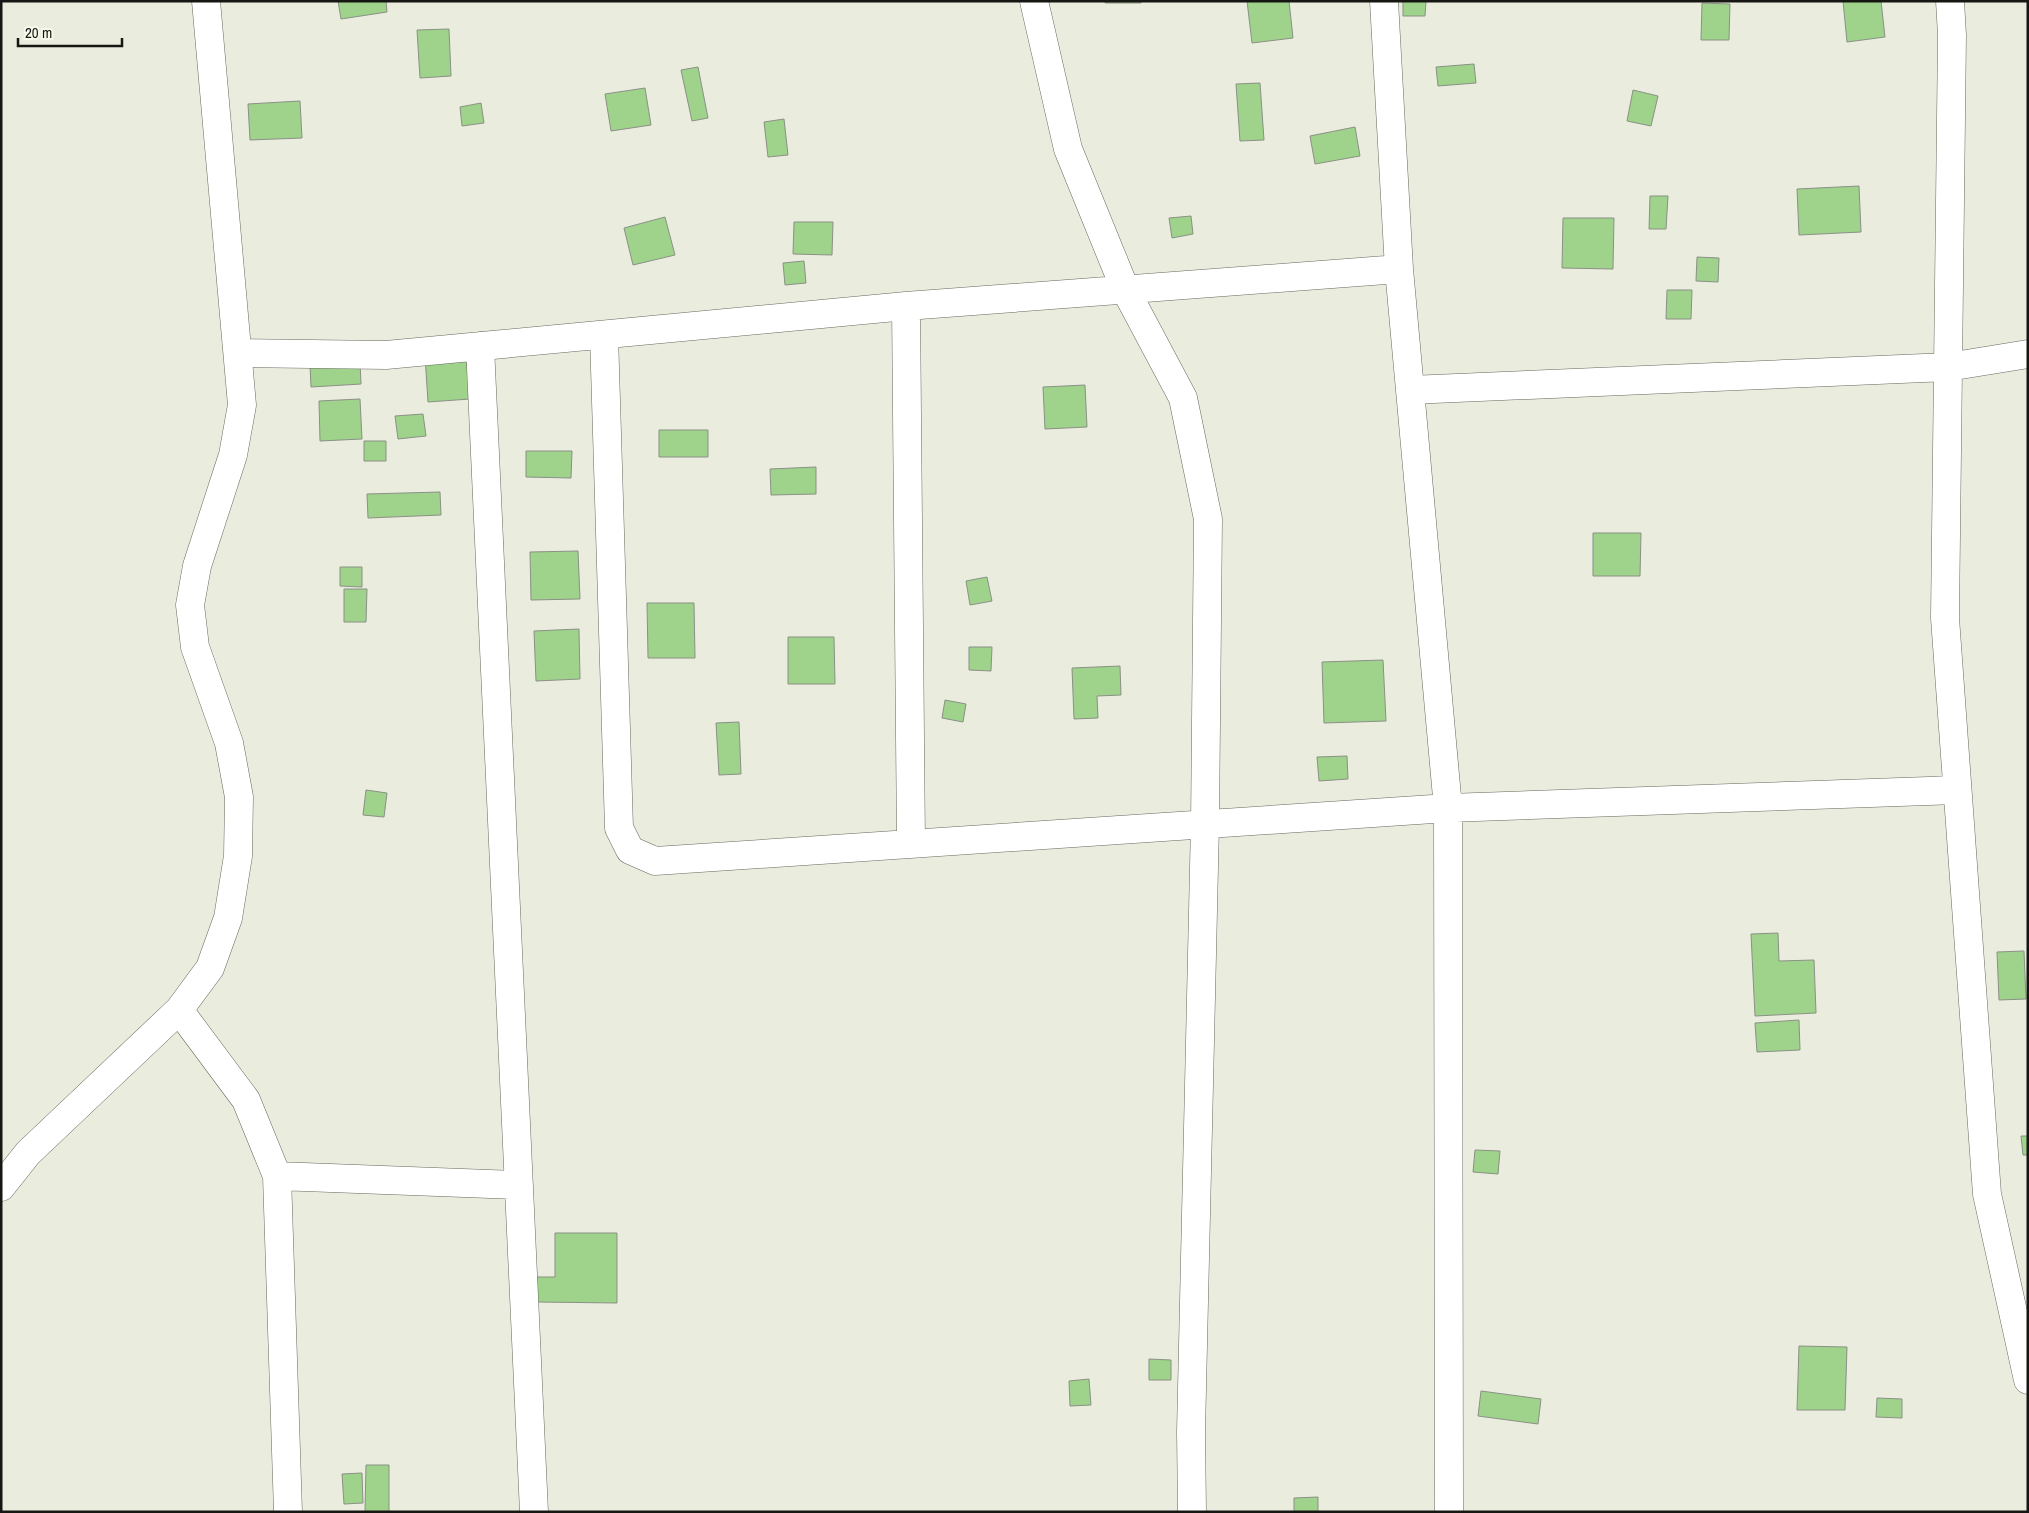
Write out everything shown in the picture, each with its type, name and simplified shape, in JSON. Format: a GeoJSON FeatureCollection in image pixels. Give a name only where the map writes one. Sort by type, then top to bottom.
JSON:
{"type":"FeatureCollection","features":[{"type":"Feature","properties":{"kind":"street"},"geometry":{"type":"LineString","coordinates":[[1,1186],[28,1153],[179,1010],[210,968],[228,918],[238,856],[239,797],[229,743],[195,647],[190,604],[197,566],[233,455],[242,405],[206,1]]}},
{"type":"Feature","properties":{"kind":"street"},"geometry":{"type":"LineString","coordinates":[[1034,1],[1068,148],[1125,290],[1183,398],[1208,519],[1205,824],[1191,1432],[1192,1512]]}},
{"type":"Feature","properties":{"kind":"street"},"geometry":{"type":"LineString","coordinates":[[1384,1],[1399,269],[1448,808],[1449,1512]]}},
{"type":"Feature","properties":{"kind":"street"},"geometry":{"type":"LineString","coordinates":[[1950,1],[1952,35],[1945,618],[1987,1194],[2028,1380]]}},
{"type":"Feature","properties":{"kind":"street"},"geometry":{"type":"LineString","coordinates":[[238,353],[386,355],[906,306],[1399,269]]}},
{"type":"Feature","properties":{"kind":"street"},"geometry":{"type":"LineString","coordinates":[[906,306],[911,844]]}},
{"type":"Feature","properties":{"kind":"street"},"geometry":{"type":"LineString","coordinates":[[604,335],[619,828],[630,850],[655,861],[1448,808],[1958,790]]}},
{"type":"Feature","properties":{"kind":"street"},"geometry":{"type":"LineString","coordinates":[[480,346],[534,1512]]}},
{"type":"Feature","properties":{"kind":"street"},"geometry":{"type":"LineString","coordinates":[[1410,390],[1948,366],[2028,354]]}},
{"type":"Feature","properties":{"kind":"street"},"geometry":{"type":"LineString","coordinates":[[179,1010],[246,1100],[277,1176],[288,1512]]}},
{"type":"Feature","properties":{"kind":"street"},"geometry":{"type":"LineString","coordinates":[[277,1176],[519,1185]]}},
{"type":"Feature","properties":{"kind":"building"},"geometry":{"type":"Polygon","coordinates":[[[338,1],[386,1],[387,12],[341,19],[338,1]]]}},
{"type":"Feature","properties":{"kind":"building"},"geometry":{"type":"Polygon","coordinates":[[[1105,1],[1141,1],[1141,3],[1105,3],[1105,1]]]}},
{"type":"Feature","properties":{"kind":"building"},"geometry":{"type":"Polygon","coordinates":[[[1247,1],[1289,1],[1293,38],[1252,43],[1247,1]]]}},
{"type":"Feature","properties":{"kind":"building"},"geometry":{"type":"Polygon","coordinates":[[[1403,1],[1426,1],[1425,16],[1403,16],[1403,1]]]}},
{"type":"Feature","properties":{"kind":"building"},"geometry":{"type":"Polygon","coordinates":[[[1843,1],[1881,1],[1885,37],[1847,42],[1843,1]]]}},
{"type":"Feature","properties":{"kind":"building"},"geometry":{"type":"Polygon","coordinates":[[[1702,3],[1730,4],[1729,40],[1701,40],[1702,3]]]}},
{"type":"Feature","properties":{"kind":"building"},"geometry":{"type":"Polygon","coordinates":[[[449,29],[451,76],[420,78],[417,30],[449,29]]]}},
{"type":"Feature","properties":{"kind":"building"},"geometry":{"type":"Polygon","coordinates":[[[1474,64],[1476,83],[1438,86],[1436,67],[1474,64]]]}},
{"type":"Feature","properties":{"kind":"building"},"geometry":{"type":"Polygon","coordinates":[[[698,67],[708,118],[692,121],[681,70],[698,67]]]}},
{"type":"Feature","properties":{"kind":"building"},"geometry":{"type":"Polygon","coordinates":[[[1260,83],[1264,140],[1240,141],[1236,84],[1260,83]]]}},
{"type":"Feature","properties":{"kind":"building"},"geometry":{"type":"Polygon","coordinates":[[[645,88],[651,125],[611,131],[605,94],[645,88]]]}},
{"type":"Feature","properties":{"kind":"building"},"geometry":{"type":"Polygon","coordinates":[[[1633,90],[1658,96],[1651,126],[1627,121],[1633,90]]]}},
{"type":"Feature","properties":{"kind":"building"},"geometry":{"type":"Polygon","coordinates":[[[300,101],[302,138],[250,140],[248,104],[300,101]]]}},
{"type":"Feature","properties":{"kind":"building"},"geometry":{"type":"Polygon","coordinates":[[[481,103],[484,123],[462,126],[460,107],[481,103]]]}},
{"type":"Feature","properties":{"kind":"building"},"geometry":{"type":"Polygon","coordinates":[[[784,119],[788,155],[768,157],[764,122],[784,119]]]}},
{"type":"Feature","properties":{"kind":"building"},"geometry":{"type":"Polygon","coordinates":[[[1355,127],[1360,156],[1315,164],[1310,136],[1355,127]]]}},
{"type":"Feature","properties":{"kind":"building"},"geometry":{"type":"Polygon","coordinates":[[[1859,186],[1861,232],[1799,235],[1797,189],[1859,186]]]}},
{"type":"Feature","properties":{"kind":"building"},"geometry":{"type":"Polygon","coordinates":[[[1650,196],[1668,196],[1666,229],[1649,229],[1650,196]]]}},
{"type":"Feature","properties":{"kind":"building"},"geometry":{"type":"Polygon","coordinates":[[[1191,216],[1193,234],[1172,238],[1169,218],[1191,216]]]}},
{"type":"Feature","properties":{"kind":"building"},"geometry":{"type":"Polygon","coordinates":[[[665,217],[675,255],[633,265],[624,228],[665,217]]]}},
{"type":"Feature","properties":{"kind":"building"},"geometry":{"type":"Polygon","coordinates":[[[1563,218],[1614,218],[1613,269],[1562,268],[1563,218]]]}},
{"type":"Feature","properties":{"kind":"building"},"geometry":{"type":"Polygon","coordinates":[[[794,222],[833,222],[832,255],[793,254],[794,222]]]}},
{"type":"Feature","properties":{"kind":"building"},"geometry":{"type":"Polygon","coordinates":[[[1697,257],[1719,258],[1718,282],[1696,281],[1697,257]]]}},
{"type":"Feature","properties":{"kind":"building"},"geometry":{"type":"Polygon","coordinates":[[[804,261],[806,283],[785,285],[783,263],[804,261]]]}},
{"type":"Feature","properties":{"kind":"building"},"geometry":{"type":"Polygon","coordinates":[[[1667,290],[1692,290],[1691,319],[1666,319],[1667,290]]]}},
{"type":"Feature","properties":{"kind":"building"},"geometry":{"type":"Polygon","coordinates":[[[466,353],[470,399],[428,402],[425,356],[466,353]]]}},
{"type":"Feature","properties":{"kind":"building"},"geometry":{"type":"Polygon","coordinates":[[[360,362],[361,384],[311,387],[310,365],[360,362]]]}},
{"type":"Feature","properties":{"kind":"building"},"geometry":{"type":"Polygon","coordinates":[[[1085,385],[1087,427],[1045,429],[1043,387],[1085,385]]]}},
{"type":"Feature","properties":{"kind":"building"},"geometry":{"type":"Polygon","coordinates":[[[360,399],[362,439],[320,441],[319,401],[360,399]]]}},
{"type":"Feature","properties":{"kind":"building"},"geometry":{"type":"Polygon","coordinates":[[[423,414],[426,436],[398,439],[395,416],[423,414]]]}},
{"type":"Feature","properties":{"kind":"building"},"geometry":{"type":"Polygon","coordinates":[[[659,430],[708,430],[708,457],[659,457],[659,430]]]}},
{"type":"Feature","properties":{"kind":"building"},"geometry":{"type":"Polygon","coordinates":[[[364,441],[386,441],[386,461],[364,461],[364,441]]]}},
{"type":"Feature","properties":{"kind":"building"},"geometry":{"type":"Polygon","coordinates":[[[526,451],[572,451],[571,478],[526,477],[526,451]]]}},
{"type":"Feature","properties":{"kind":"building"},"geometry":{"type":"Polygon","coordinates":[[[816,467],[816,494],[771,495],[770,469],[816,467]]]}},
{"type":"Feature","properties":{"kind":"building"},"geometry":{"type":"Polygon","coordinates":[[[440,492],[441,515],[368,518],[367,494],[440,492]]]}},
{"type":"Feature","properties":{"kind":"building"},"geometry":{"type":"Polygon","coordinates":[[[1593,533],[1641,533],[1640,576],[1593,576],[1593,533]]]}},
{"type":"Feature","properties":{"kind":"building"},"geometry":{"type":"Polygon","coordinates":[[[578,551],[580,599],[531,600],[530,552],[578,551]]]}},
{"type":"Feature","properties":{"kind":"building"},"geometry":{"type":"Polygon","coordinates":[[[340,567],[362,567],[362,587],[340,586],[340,567]]]}},
{"type":"Feature","properties":{"kind":"building"},"geometry":{"type":"Polygon","coordinates":[[[987,577],[992,601],[970,605],[966,581],[987,577]]]}},
{"type":"Feature","properties":{"kind":"building"},"geometry":{"type":"Polygon","coordinates":[[[344,589],[367,589],[366,622],[344,622],[344,589]]]}},
{"type":"Feature","properties":{"kind":"building"},"geometry":{"type":"Polygon","coordinates":[[[647,603],[694,603],[695,658],[648,658],[647,603]]]}},
{"type":"Feature","properties":{"kind":"building"},"geometry":{"type":"Polygon","coordinates":[[[579,629],[580,679],[536,681],[534,631],[579,629]]]}},
{"type":"Feature","properties":{"kind":"building"},"geometry":{"type":"Polygon","coordinates":[[[788,637],[834,637],[835,684],[788,684],[788,637]]]}},
{"type":"Feature","properties":{"kind":"building"},"geometry":{"type":"Polygon","coordinates":[[[969,647],[992,647],[991,671],[969,670],[969,647]]]}},
{"type":"Feature","properties":{"kind":"building"},"geometry":{"type":"Polygon","coordinates":[[[1383,660],[1386,721],[1324,723],[1322,662],[1383,660]]]}},
{"type":"Feature","properties":{"kind":"building"},"geometry":{"type":"Polygon","coordinates":[[[1120,666],[1121,695],[1097,696],[1098,718],[1074,719],[1072,668],[1120,666]]]}},
{"type":"Feature","properties":{"kind":"building"},"geometry":{"type":"Polygon","coordinates":[[[945,700],[966,704],[963,722],[942,718],[945,700]]]}},
{"type":"Feature","properties":{"kind":"building"},"geometry":{"type":"Polygon","coordinates":[[[739,722],[741,774],[719,775],[716,723],[739,722]]]}},
{"type":"Feature","properties":{"kind":"building"},"geometry":{"type":"Polygon","coordinates":[[[1347,756],[1348,779],[1319,781],[1317,757],[1347,756]]]}},
{"type":"Feature","properties":{"kind":"building"},"geometry":{"type":"Polygon","coordinates":[[[366,790],[387,793],[384,817],[363,815],[366,790]]]}},
{"type":"Feature","properties":{"kind":"building"},"geometry":{"type":"Polygon","coordinates":[[[1778,933],[1779,961],[1814,960],[1816,1013],[1755,1016],[1751,934],[1778,933]]]}},
{"type":"Feature","properties":{"kind":"building"},"geometry":{"type":"Polygon","coordinates":[[[2024,951],[2026,999],[1999,1000],[1997,952],[2024,951]]]}},
{"type":"Feature","properties":{"kind":"building"},"geometry":{"type":"Polygon","coordinates":[[[1799,1020],[1800,1050],[1757,1052],[1755,1023],[1799,1020]]]}},
{"type":"Feature","properties":{"kind":"building"},"geometry":{"type":"Polygon","coordinates":[[[2021,1136],[2028,1136],[2028,1155],[2023,1155],[2021,1136]]]}},
{"type":"Feature","properties":{"kind":"building"},"geometry":{"type":"Polygon","coordinates":[[[1475,1150],[1500,1151],[1498,1174],[1473,1172],[1475,1150]]]}},
{"type":"Feature","properties":{"kind":"building"},"geometry":{"type":"Polygon","coordinates":[[[555,1233],[617,1233],[617,1303],[537,1302],[537,1277],[555,1277],[555,1233]]]}},
{"type":"Feature","properties":{"kind":"building"},"geometry":{"type":"Polygon","coordinates":[[[1799,1346],[1847,1347],[1845,1410],[1797,1410],[1799,1346]]]}},
{"type":"Feature","properties":{"kind":"building"},"geometry":{"type":"Polygon","coordinates":[[[1149,1359],[1171,1360],[1171,1380],[1149,1380],[1149,1359]]]}},
{"type":"Feature","properties":{"kind":"building"},"geometry":{"type":"Polygon","coordinates":[[[1089,1379],[1091,1405],[1070,1406],[1069,1381],[1089,1379]]]}},
{"type":"Feature","properties":{"kind":"building"},"geometry":{"type":"Polygon","coordinates":[[[1481,1391],[1541,1399],[1538,1424],[1478,1416],[1481,1391]]]}},
{"type":"Feature","properties":{"kind":"building"},"geometry":{"type":"Polygon","coordinates":[[[1877,1398],[1902,1399],[1902,1418],[1876,1417],[1877,1398]]]}},
{"type":"Feature","properties":{"kind":"building"},"geometry":{"type":"Polygon","coordinates":[[[366,1465],[389,1465],[389,1512],[365,1512],[366,1465]]]}},
{"type":"Feature","properties":{"kind":"building"},"geometry":{"type":"Polygon","coordinates":[[[362,1473],[363,1503],[344,1504],[342,1474],[362,1473]]]}},
{"type":"Feature","properties":{"kind":"building"},"geometry":{"type":"Polygon","coordinates":[[[1318,1497],[1318,1512],[1294,1512],[1294,1498],[1318,1497]]]}}]}
